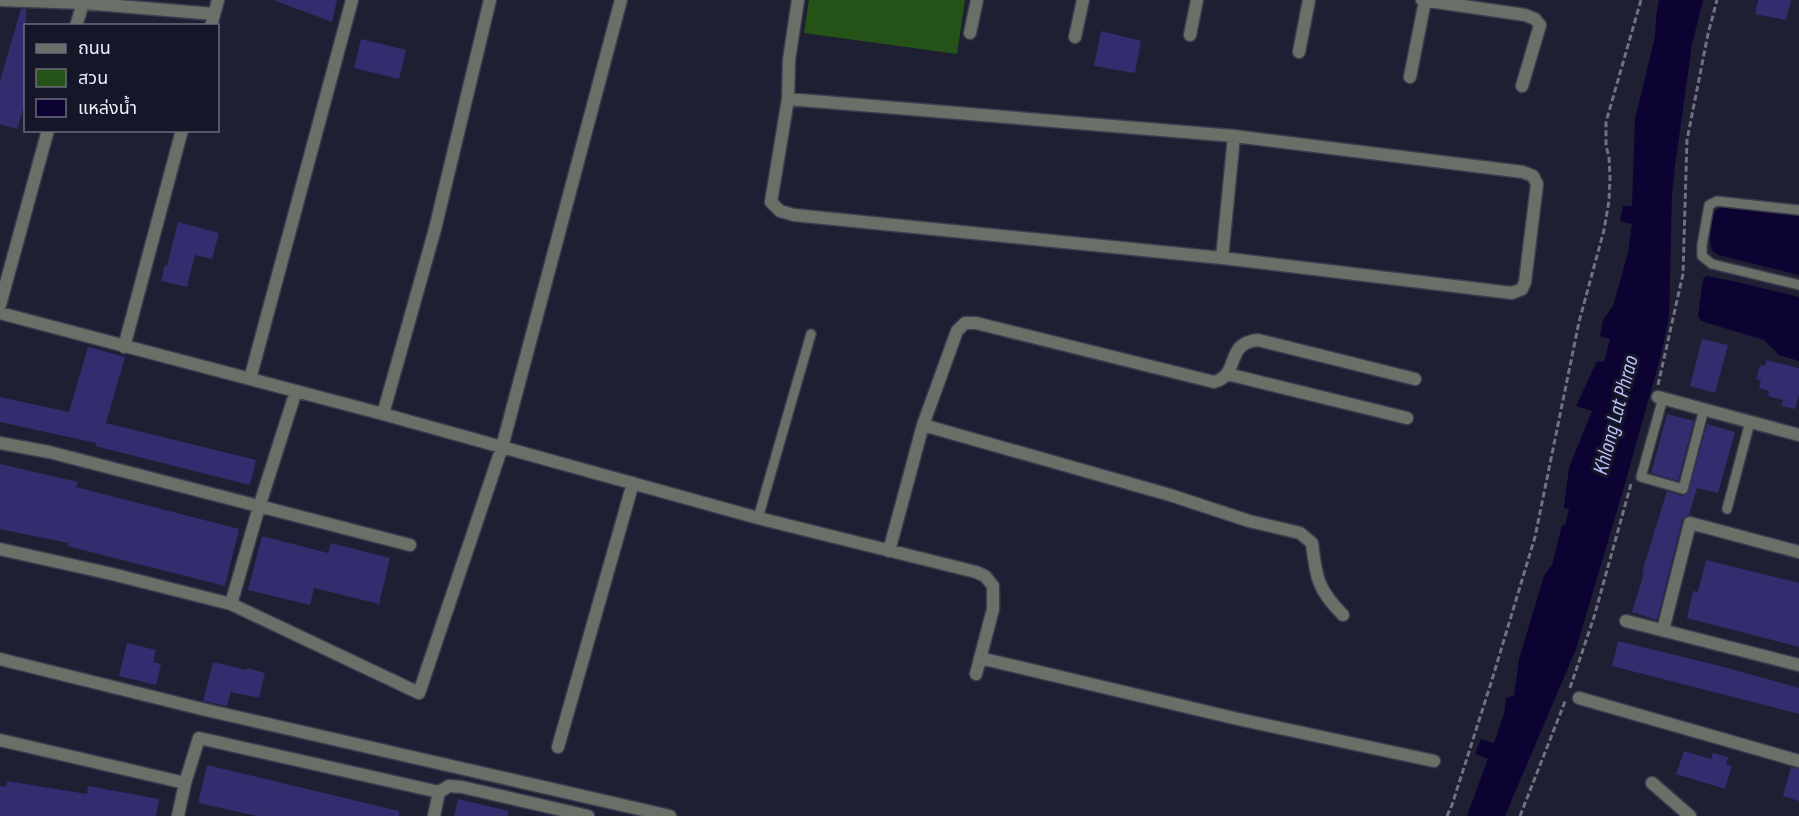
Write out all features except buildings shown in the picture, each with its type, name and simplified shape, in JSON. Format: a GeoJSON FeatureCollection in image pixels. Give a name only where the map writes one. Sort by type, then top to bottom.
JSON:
{"type":"FeatureCollection","features":[{"type":"Feature","properties":{"kind":"street"},"geometry":{"type":"LineString","coordinates":[[0,0],[82,3],[212,20],[218,0]]}},
{"type":"Feature","properties":{"kind":"street"},"geometry":{"type":"LineString","coordinates":[[250,379],[352,0]]}},
{"type":"Feature","properties":{"kind":"street"},"geometry":{"type":"LineString","coordinates":[[383,414],[435,229],[490,0]]}},
{"type":"Feature","properties":{"kind":"street"},"geometry":{"type":"LineString","coordinates":[[0,549],[231,604],[418,693],[502,447],[621,0]]}},
{"type":"Feature","properties":{"kind":"street"},"geometry":{"type":"LineString","coordinates":[[788,99],[1234,136],[1522,172],[1533,176],[1537,184],[1526,282],[1522,289],[1512,293],[1222,258],[794,215],[780,211],[771,202],[788,99],[789,60],[798,0]]}},
{"type":"Feature","properties":{"kind":"street"},"geometry":{"type":"LineString","coordinates":[[970,33],[977,0]]}},
{"type":"Feature","properties":{"kind":"street"},"geometry":{"type":"LineString","coordinates":[[1075,37],[1083,0]]}},
{"type":"Feature","properties":{"kind":"street"},"geometry":{"type":"LineString","coordinates":[[1190,34],[1197,0]]}},
{"type":"Feature","properties":{"kind":"street"},"geometry":{"type":"LineString","coordinates":[[1299,52],[1309,0]]}},
{"type":"Feature","properties":{"kind":"street"},"geometry":{"type":"LineString","coordinates":[[1410,77],[1423,0],[1525,15],[1534,19],[1540,25],[1522,86]]}},
{"type":"Feature","properties":{"kind":"street"},"geometry":{"type":"LineString","coordinates":[[77,24],[82,3]]}},
{"type":"Feature","properties":{"kind":"street"},"geometry":{"type":"LineString","coordinates":[[0,305],[47,132]]}},
{"type":"Feature","properties":{"kind":"street"},"geometry":{"type":"LineString","coordinates":[[124,346],[181,132]]}},
{"type":"Feature","properties":{"kind":"street"},"geometry":{"type":"LineString","coordinates":[[1222,258],[1234,136]]}},
{"type":"Feature","properties":{"kind":"street"},"geometry":{"type":"LineString","coordinates":[[0,313],[383,414],[758,518],[976,572],[985,576],[993,586],[993,609],[976,674]]}},
{"type":"Feature","properties":{"kind":"street"},"geometry":{"type":"LineString","coordinates":[[889,551],[922,425],[957,331],[965,323],[976,323],[1214,382],[1221,380],[1227,374],[1239,347],[1247,341],[1258,340],[1415,378]]}},
{"type":"Feature","properties":{"kind":"street"},"geometry":{"type":"LineString","coordinates":[[1227,374],[1407,418]]}},
{"type":"Feature","properties":{"kind":"street"},"geometry":{"type":"LineString","coordinates":[[231,604],[296,391]]}},
{"type":"Feature","properties":{"kind":"street"},"geometry":{"type":"LineString","coordinates":[[1660,393],[1704,409],[1799,435]]}},
{"type":"Feature","properties":{"kind":"street"},"geometry":{"type":"LineString","coordinates":[[922,425],[1170,495],[1249,521],[1300,533],[1312,543],[1316,573],[1327,600],[1343,615]]}},
{"type":"Feature","properties":{"kind":"street"},"geometry":{"type":"LineString","coordinates":[[0,443],[49,452],[410,545]]}},
{"type":"Feature","properties":{"kind":"street"},"geometry":{"type":"LineString","coordinates":[[558,747],[633,483]]}},
{"type":"Feature","properties":{"kind":"street"},"geometry":{"type":"LineString","coordinates":[[1663,630],[1690,523],[1799,552]]}},
{"type":"Feature","properties":{"kind":"street"},"geometry":{"type":"LineString","coordinates":[[1626,621],[1799,665]]}},
{"type":"Feature","properties":{"kind":"street"},"geometry":{"type":"LineString","coordinates":[[980,658],[1238,719],[1434,761]]}},
{"type":"Feature","properties":{"kind":"street"},"geometry":{"type":"LineString","coordinates":[[0,659],[206,710],[670,816]]}},
{"type":"Feature","properties":{"kind":"street"},"geometry":{"type":"LineString","coordinates":[[1579,698],[1799,761]]}},
{"type":"Feature","properties":{"kind":"street"},"geometry":{"type":"LineString","coordinates":[[178,816],[185,783],[199,738],[439,792],[449,786],[462,787],[588,816]]}},
{"type":"Feature","properties":{"kind":"street"},"geometry":{"type":"LineString","coordinates":[[0,741],[185,783]]}},
{"type":"Feature","properties":{"kind":"street"},"geometry":{"type":"LineString","coordinates":[[1652,783],[1690,816]]}},
{"type":"Feature","properties":{"kind":"street"},"geometry":{"type":"LineString","coordinates":[[434,816],[439,792]]}},
{"type":"Feature","properties":{"kind":"lane"},"geometry":{"type":"LineString","coordinates":[[1799,210],[1717,201],[1709,205],[1702,245],[1702,256],[1712,264],[1799,285]]}},
{"type":"Feature","properties":{"kind":"lane"},"geometry":{"type":"LineString","coordinates":[[758,518],[812,334]]}},
{"type":"Feature","properties":{"kind":"lane"},"geometry":{"type":"LineString","coordinates":[[1660,393],[1641,477],[1683,489],[1704,409]]}},
{"type":"Feature","properties":{"kind":"lane"},"geometry":{"type":"LineString","coordinates":[[1727,509],[1750,422]]}},
{"type":"Feature","properties":{"kind":"path"},"geometry":{"type":"LineString","coordinates":[[1447,816],[1491,683],[1535,537],[1579,322],[1604,230],[1609,201],[1610,177],[1606,122],[1641,0]]}},
{"type":"Feature","properties":{"kind":"path"},"geometry":{"type":"LineString","coordinates":[[1660,393],[1683,274],[1687,140],[1717,0]]}},
{"type":"Feature","properties":{"kind":"path"},"geometry":{"type":"LineString","coordinates":[[1520,816],[1564,704],[1594,617],[1632,478]]}},
{"type":"Feature","properties":{"kind":"green space"},"geometry":{"type":"Polygon","coordinates":[[[809,0],[965,0],[957,54],[804,33],[809,0]]]}},
{"type":"Feature","properties":{"kind":"water","name":"Khlong Lat Phrao"},"geometry":{"type":"Polygon","coordinates":[[[1659,0],[1703,0],[1692,44],[1675,166],[1672,193],[1669,317],[1661,355],[1576,649],[1505,816],[1467,816],[1488,759],[1475,754],[1481,739],[1494,743],[1504,714],[1506,698],[1514,696],[1519,659],[1544,576],[1552,565],[1562,525],[1565,525],[1569,509],[1564,508],[1569,468],[1592,411],[1576,406],[1597,361],[1604,362],[1610,339],[1600,336],[1603,320],[1613,306],[1628,253],[1632,224],[1620,221],[1623,206],[1632,206],[1635,119],[1655,37],[1659,0]]]}},
{"type":"Feature","properties":{"kind":"water"},"geometry":{"type":"Polygon","coordinates":[[[1724,206],[1799,216],[1799,275],[1722,256],[1713,251],[1710,237],[1715,211],[1724,206]]]}},
{"type":"Feature","properties":{"kind":"water"},"geometry":{"type":"Polygon","coordinates":[[[1707,276],[1799,297],[1799,361],[1779,355],[1764,340],[1701,321],[1698,316],[1703,279],[1707,276]]]}}]}
